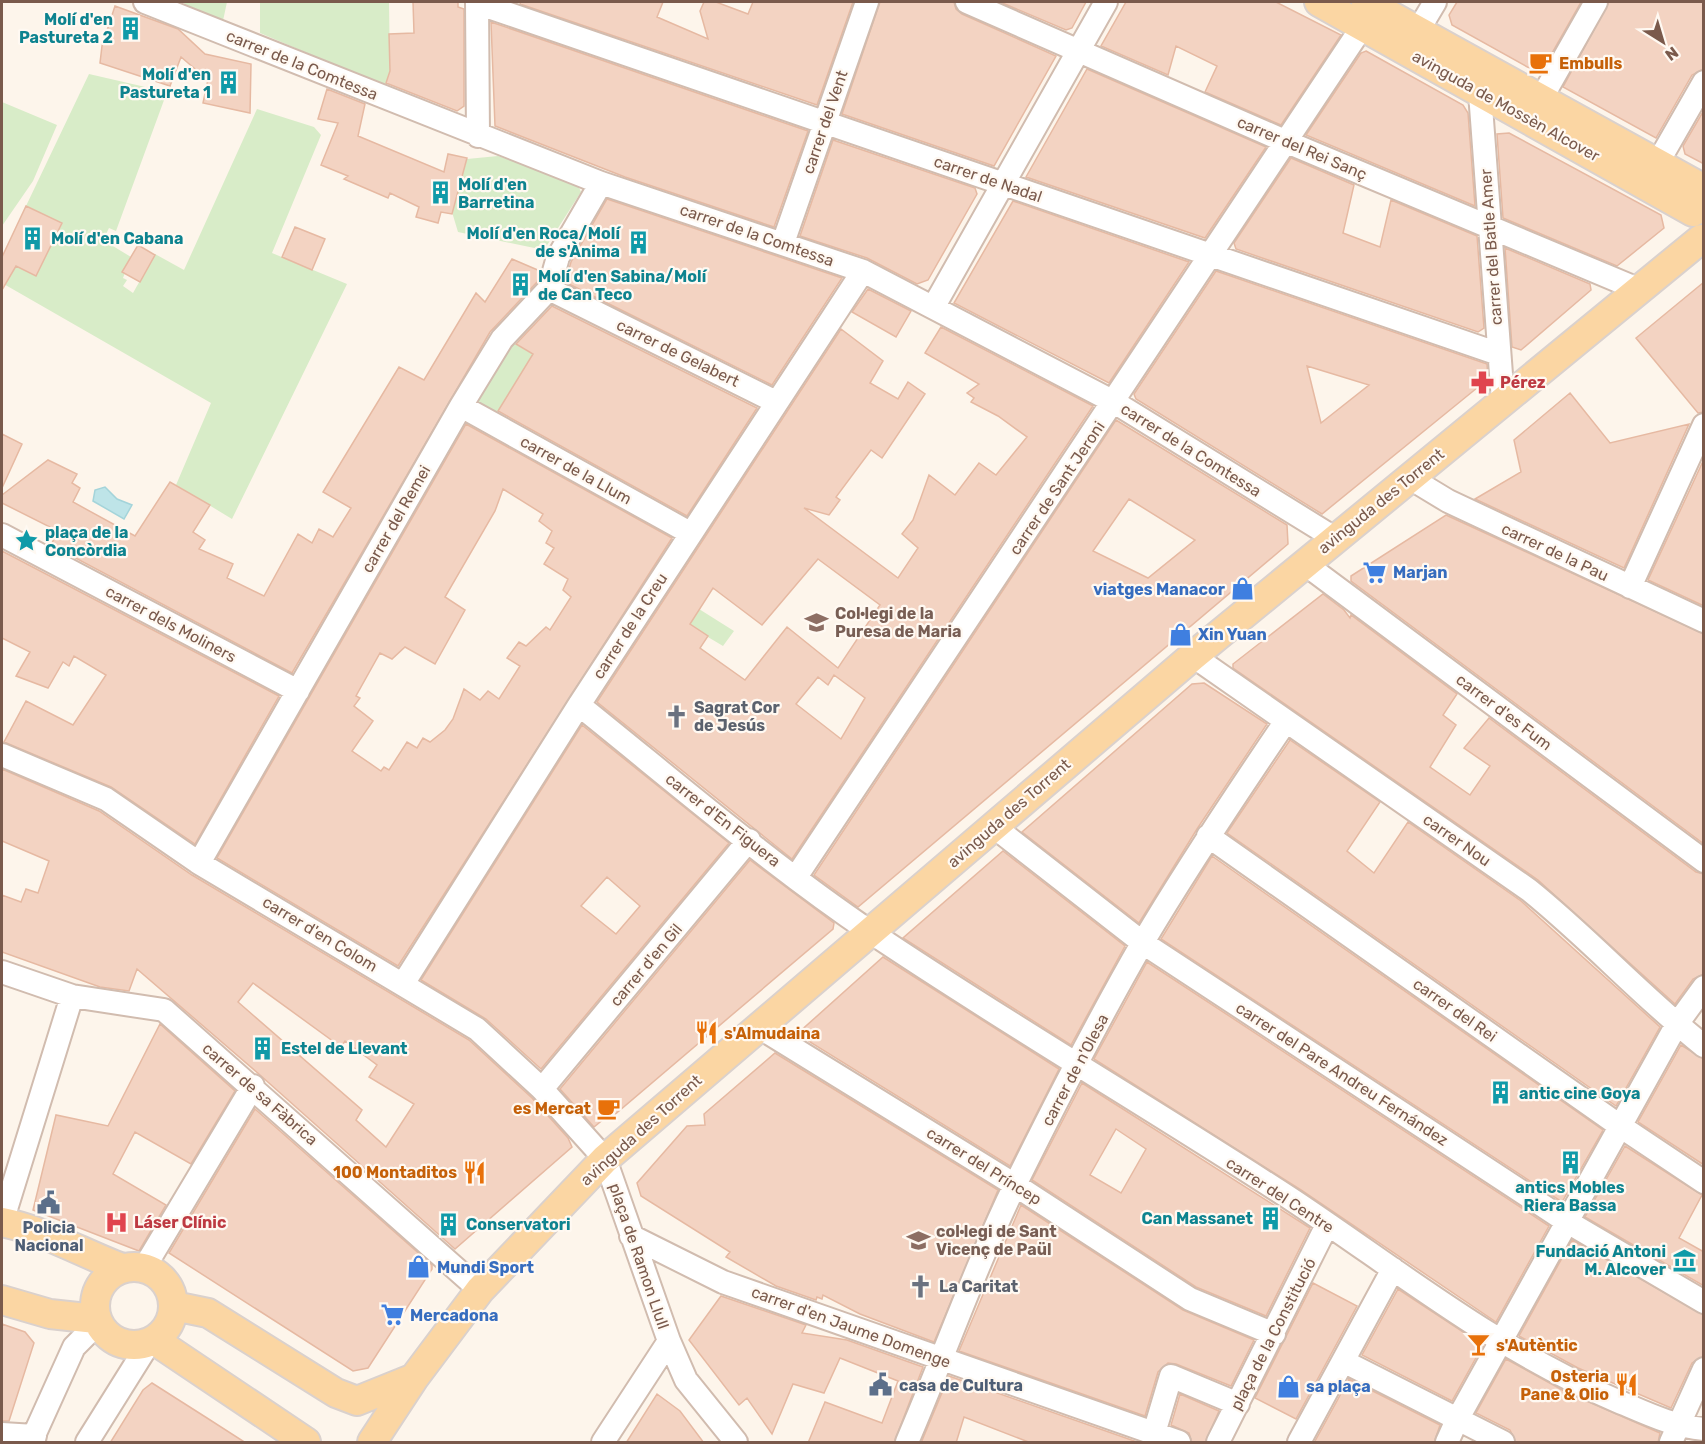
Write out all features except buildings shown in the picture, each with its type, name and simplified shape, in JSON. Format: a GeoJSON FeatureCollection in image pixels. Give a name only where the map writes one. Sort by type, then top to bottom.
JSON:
{"type":"FeatureCollection","features":[{"type":"Feature","properties":{"kind":"main road","name":"avinguda de Mossèn Alcover"},"geometry":{"type":"LineString","coordinates":[[1319,2],[1389,21],[1541,99],[1657,164],[1700,199]]}},
{"type":"Feature","properties":{"kind":"main road","name":"avinguda de Mossèn Alcover"},"geometry":{"type":"LineString","coordinates":[[1389,21],[1480,93],[1700,199]]}},
{"type":"Feature","properties":{"kind":"main road"},"geometry":{"type":"LineString","coordinates":[[1700,199],[1695,231],[1702,239]]}},
{"type":"Feature","properties":{"kind":"main road","name":"avinguda des Torrent"},"geometry":{"type":"LineString","coordinates":[[372,1443],[414,1378],[480,1290],[605,1159],[1193,656],[1702,239]]}},
{"type":"Feature","properties":{"kind":"main road"},"geometry":{"type":"LineString","coordinates":[[2,1222],[26,1227],[133,1268],[165,1281],[174,1306],[167,1328],[151,1342],[124,1345],[112,1340],[97,1321],[94,1306],[102,1283],[133,1268]]}},
{"type":"Feature","properties":{"kind":"main road"},"geometry":{"type":"LineString","coordinates":[[2,1300],[50,1314],[97,1321]]}},
{"type":"Feature","properties":{"kind":"main road"},"geometry":{"type":"LineString","coordinates":[[174,1306],[208,1313],[336,1393],[357,1401],[414,1378]]}},
{"type":"Feature","properties":{"kind":"main road"},"geometry":{"type":"LineString","coordinates":[[151,1342],[306,1443]]}},
{"type":"Feature","properties":{"kind":"street","name":"carrer de la Comtessa"},"geometry":{"type":"LineString","coordinates":[[145,2],[601,183],[863,271],[934,306],[1114,402],[1336,539]]}},
{"type":"Feature","properties":{"kind":"street"},"geometry":{"type":"LineString","coordinates":[[477,2],[478,135]]}},
{"type":"Feature","properties":{"kind":"street","name":"carrer de Nadal"},"geometry":{"type":"LineString","coordinates":[[477,2],[1499,354]]}},
{"type":"Feature","properties":{"kind":"street","name":"carrer del Vent"},"geometry":{"type":"LineString","coordinates":[[783,243],[867,2]]}},
{"type":"Feature","properties":{"kind":"street","name":"carrer del Rei Sanç"},"geometry":{"type":"LineString","coordinates":[[967,2],[1287,141],[1640,290]]}},
{"type":"Feature","properties":{"kind":"street"},"geometry":{"type":"LineString","coordinates":[[934,306],[1106,2]]}},
{"type":"Feature","properties":{"kind":"street","name":"carrer de Sant Jeroni"},"geometry":{"type":"LineString","coordinates":[[796,877],[1287,141],[1389,21],[1436,2]]}},
{"type":"Feature","properties":{"kind":"street"},"geometry":{"type":"LineString","coordinates":[[1541,99],[1596,2]]}},
{"type":"Feature","properties":{"kind":"street"},"geometry":{"type":"LineString","coordinates":[[1657,164],[1704,82]]}},
{"type":"Feature","properties":{"kind":"street","name":"carrer del Batle Amer"},"geometry":{"type":"LineString","coordinates":[[1480,93],[1488,227],[1503,401]]}},
{"type":"Feature","properties":{"kind":"street","name":"carrer del Remei"},"geometry":{"type":"LineString","coordinates":[[199,863],[461,406],[502,339],[549,289],[558,257],[601,183]]}},
{"type":"Feature","properties":{"kind":"street","name":"carrer de la Creu"},"geometry":{"type":"LineString","coordinates":[[403,984],[579,705],[863,271]]}},
{"type":"Feature","properties":{"kind":"street","name":"carrer de Gelabert"},"geometry":{"type":"LineString","coordinates":[[549,289],[776,402]]}},
{"type":"Feature","properties":{"kind":"street","name":"carrer de la Llum"},"geometry":{"type":"LineString","coordinates":[[461,406],[690,533]]}},
{"type":"Feature","properties":{"kind":"street"},"geometry":{"type":"LineString","coordinates":[[1630,587],[1704,425]]}},
{"type":"Feature","properties":{"kind":"street","name":"carrer de la Pau"},"geometry":{"type":"LineString","coordinates":[[1410,478],[1448,501],[1704,621]]}},
{"type":"Feature","properties":{"kind":"street","name":"carrer dels Moliners"},"geometry":{"type":"LineString","coordinates":[[2,535],[298,691]]}},
{"type":"Feature","properties":{"kind":"street","name":"carrer d'es Fum"},"geometry":{"type":"LineString","coordinates":[[1305,564],[1704,861]]}},
{"type":"Feature","properties":{"kind":"street","name":"carrer Nou"},"geometry":{"type":"LineString","coordinates":[[1193,656],[1529,890],[1573,925],[1677,1024],[1704,1046]]}},
{"type":"Feature","properties":{"kind":"street","name":"carrer d'En Figuera"},"geometry":{"type":"LineString","coordinates":[[579,705],[796,877],[870,932]]}},
{"type":"Feature","properties":{"kind":"street","name":"carrer de n'Olesa"},"geometry":{"type":"LineString","coordinates":[[907,1443],[940,1359],[1015,1185],[1076,1065],[1143,943],[1208,836],[1286,721]]}},
{"type":"Feature","properties":{"kind":"street","name":"carrer d'en Colom"},"geometry":{"type":"LineString","coordinates":[[2,755],[106,799],[199,863],[477,1029],[542,1089],[605,1159]]}},
{"type":"Feature","properties":{"kind":"street","name":"carrer del Pare Andreu Fernández"},"geometry":{"type":"LineString","coordinates":[[993,826],[1143,943],[1566,1221],[1704,1302]]}},
{"type":"Feature","properties":{"kind":"street","name":"carrer del Rei"},"geometry":{"type":"LineString","coordinates":[[1208,836],[1620,1126],[1704,1182]]}},
{"type":"Feature","properties":{"kind":"street","name":"carrer d'en Gil"},"geometry":{"type":"LineString","coordinates":[[542,1089],[749,840]]}},
{"type":"Feature","properties":{"kind":"street","name":"carrer del Centre"},"geometry":{"type":"LineString","coordinates":[[870,932],[1295,1202],[1502,1343],[1674,1435],[1704,1430]]}},
{"type":"Feature","properties":{"kind":"street","name":"carrer de sa Fàbrica"},"geometry":{"type":"LineString","coordinates":[[2,972],[72,996],[164,1010],[253,1086],[480,1290]]}},
{"type":"Feature","properties":{"kind":"street"},"geometry":{"type":"LineString","coordinates":[[1448,1443],[1457,1420],[1502,1343],[1566,1221],[1677,1024],[1704,987]]}},
{"type":"Feature","properties":{"kind":"street"},"geometry":{"type":"LineString","coordinates":[[2,1222],[72,996]]}},
{"type":"Feature","properties":{"kind":"street","name":"carrer del Príncep"},"geometry":{"type":"LineString","coordinates":[[759,1027],[1015,1185],[1190,1299],[1274,1334]]}},
{"type":"Feature","properties":{"kind":"street"},"geometry":{"type":"LineString","coordinates":[[133,1268],[253,1086]]}},
{"type":"Feature","properties":{"kind":"street","name":"plaça de Ramon Llull"},"geometry":{"type":"LineString","coordinates":[[603,1443],[669,1341],[605,1159]]}},
{"type":"Feature","properties":{"kind":"street","name":"plaça de la Constitució"},"geometry":{"type":"LineString","coordinates":[[1218,1443],[1327,1225]]}},
{"type":"Feature","properties":{"kind":"street","name":"carrer d'en Jaume Domenge"},"geometry":{"type":"LineString","coordinates":[[631,1236],[723,1282],[1178,1442]]}},
{"type":"Feature","properties":{"kind":"street"},"geometry":{"type":"LineString","coordinates":[[1299,1443],[1393,1269]]}},
{"type":"Feature","properties":{"kind":"street"},"geometry":{"type":"LineString","coordinates":[[2,1434],[33,1439],[74,1347],[97,1321]]}},
{"type":"Feature","properties":{"kind":"street"},"geometry":{"type":"LineString","coordinates":[[669,1341],[686,1380],[736,1443]]}},
{"type":"Feature","properties":{"kind":"street"},"geometry":{"type":"LineString","coordinates":[[87,1443],[151,1342]]}},
{"type":"Feature","properties":{"kind":"street"},"geometry":{"type":"LineString","coordinates":[[1343,1361],[1503,1443]]}},
{"type":"Feature","properties":{"kind":"street"},"geometry":{"type":"LineString","coordinates":[[1674,1435],[1704,1369]]}},
{"type":"Feature","properties":{"kind":"street"},"geometry":{"type":"LineString","coordinates":[[1154,1433],[1171,1376],[1238,1404]]}},
{"type":"Feature","properties":{"kind":"green space"},"geometry":{"type":"Polygon","coordinates":[[[185,2],[227,2],[221,30],[183,6],[185,2]]]}},
{"type":"Feature","properties":{"kind":"green space"},"geometry":{"type":"Polygon","coordinates":[[[260,2],[389,2],[390,72],[385,86],[260,33],[260,2]]]}},
{"type":"Feature","properties":{"kind":"green space"},"geometry":{"type":"Polygon","coordinates":[[[89,74],[167,92],[116,231],[109,228],[103,240],[131,257],[123,278],[127,280],[123,286],[133,293],[155,254],[184,270],[257,109],[314,127],[321,135],[272,253],[347,284],[232,519],[176,485],[211,403],[2,283],[2,259],[36,276],[62,224],[26,206],[89,74]]]}},
{"type":"Feature","properties":{"kind":"green space"},"geometry":{"type":"Polygon","coordinates":[[[2,102],[57,125],[33,181],[2,226],[2,102]]]}},
{"type":"Feature","properties":{"kind":"green space"},"geometry":{"type":"Polygon","coordinates":[[[498,156],[577,183],[581,192],[544,250],[458,232],[452,212],[467,159],[498,156]]]}},
{"type":"Feature","properties":{"kind":"green space"},"geometry":{"type":"Polygon","coordinates":[[[510,341],[534,355],[495,416],[472,403],[510,341]]]}},
{"type":"Feature","properties":{"kind":"green space"},"geometry":{"type":"Polygon","coordinates":[[[699,609],[734,631],[723,646],[676,618],[699,609]]]}},
{"type":"Feature","properties":{"kind":"water"},"geometry":{"type":"Polygon","coordinates":[[[105,487],[117,499],[132,505],[124,519],[93,501],[95,490],[105,487]]]}},
{"type":"Feature","properties":{"kind":"place","name":"Molí d'en Pastureta 2"},"geometry":{"type":"Point","coordinates":[131,28]}},
{"type":"Feature","properties":{"kind":"place","name":"Embulls"},"geometry":{"type":"Point","coordinates":[1541,63]}},
{"type":"Feature","properties":{"kind":"place","name":"Molí d'en Pastureta 1"},"geometry":{"type":"Point","coordinates":[229,83]}},
{"type":"Feature","properties":{"kind":"place","name":"Molí d'en Barretina"},"geometry":{"type":"Point","coordinates":[440,193]}},
{"type":"Feature","properties":{"kind":"place","name":"Molí d'en Cabana"},"geometry":{"type":"Point","coordinates":[33,238]}},
{"type":"Feature","properties":{"kind":"place","name":"Molí d'en Roca/Molí de s'Ànima"},"geometry":{"type":"Point","coordinates":[638,242]}},
{"type":"Feature","properties":{"kind":"place","name":"Molí d'en Sabina/Molí de Can Teco"},"geometry":{"type":"Point","coordinates":[520,285]}},
{"type":"Feature","properties":{"kind":"place","name":"Pérez"},"geometry":{"type":"Point","coordinates":[1482,382]}},
{"type":"Feature","properties":{"kind":"place","name":"plaça de la Concòrdia"},"geometry":{"type":"Point","coordinates":[27,541]}},
{"type":"Feature","properties":{"kind":"place","name":"Marjan"},"geometry":{"type":"Point","coordinates":[1375,572]}},
{"type":"Feature","properties":{"kind":"place","name":"viatges Manacor"},"geometry":{"type":"Point","coordinates":[1243,589]}},
{"type":"Feature","properties":{"kind":"place","name":"Col·legi de la Puresa de Maria"},"geometry":{"type":"Point","coordinates":[817,622]}},
{"type":"Feature","properties":{"kind":"place","name":"Xin Yuan"},"geometry":{"type":"Point","coordinates":[1180,634]}},
{"type":"Feature","properties":{"kind":"place","name":"Sagrat Cor de Jesús"},"geometry":{"type":"Point","coordinates":[676,716]}},
{"type":"Feature","properties":{"kind":"place","name":"s'Almudaina"},"geometry":{"type":"Point","coordinates":[706,1033]}},
{"type":"Feature","properties":{"kind":"place","name":"Estel de Llevant"},"geometry":{"type":"Point","coordinates":[263,1048]}},
{"type":"Feature","properties":{"kind":"place","name":"antic cine Goya"},"geometry":{"type":"Point","coordinates":[1501,1093]}},
{"type":"Feature","properties":{"kind":"place","name":"es Mercat"},"geometry":{"type":"Point","coordinates":[609,1108]}},
{"type":"Feature","properties":{"kind":"place","name":"antics Mobles Riera Bassa"},"geometry":{"type":"Point","coordinates":[1570,1162]}},
{"type":"Feature","properties":{"kind":"place","name":"100 Montaditos"},"geometry":{"type":"Point","coordinates":[475,1172]}},
{"type":"Feature","properties":{"kind":"place","name":"Policia Nacional"},"geometry":{"type":"Point","coordinates":[49,1202]}},
{"type":"Feature","properties":{"kind":"place","name":"Can Massanet"},"geometry":{"type":"Point","coordinates":[1271,1218]}},
{"type":"Feature","properties":{"kind":"place","name":"Láser Clínic"},"geometry":{"type":"Point","coordinates":[116,1222]}},
{"type":"Feature","properties":{"kind":"place","name":"Conservatori"},"geometry":{"type":"Point","coordinates":[448,1224]}},
{"type":"Feature","properties":{"kind":"place","name":"col·legi de Sant Vicenç de Paül"},"geometry":{"type":"Point","coordinates":[918,1240]}},
{"type":"Feature","properties":{"kind":"place","name":"Fundació Antoni M. Alcover"},"geometry":{"type":"Point","coordinates":[1684,1260]}},
{"type":"Feature","properties":{"kind":"place","name":"Mundi Sport"},"geometry":{"type":"Point","coordinates":[419,1267]}},
{"type":"Feature","properties":{"kind":"place","name":"La Caritat"},"geometry":{"type":"Point","coordinates":[921,1286]}},
{"type":"Feature","properties":{"kind":"place","name":"Mercadona"},"geometry":{"type":"Point","coordinates":[392,1315]}},
{"type":"Feature","properties":{"kind":"place","name":"s'Autèntic"},"geometry":{"type":"Point","coordinates":[1478,1345]}},
{"type":"Feature","properties":{"kind":"place","name":"casa de Cultura"},"geometry":{"type":"Point","coordinates":[881,1385]}},
{"type":"Feature","properties":{"kind":"place","name":"Osteria Pane & Olio"},"geometry":{"type":"Point","coordinates":[1627,1385]}},
{"type":"Feature","properties":{"kind":"place","name":"sa plaça"},"geometry":{"type":"Point","coordinates":[1288,1386]}}]}
